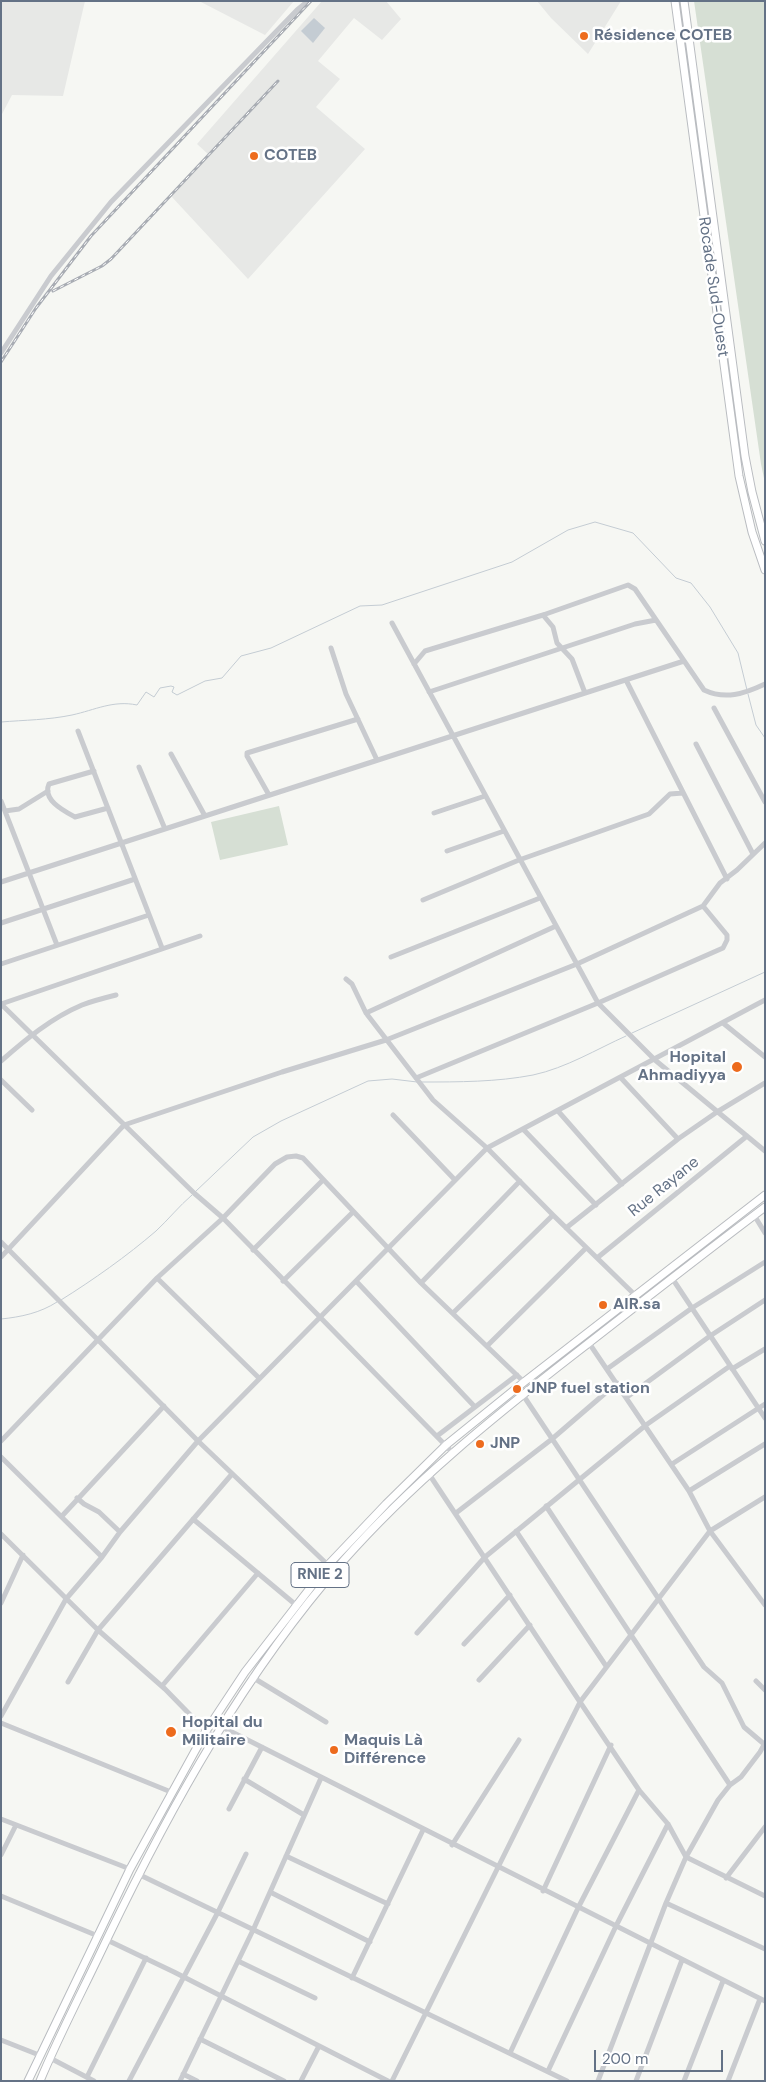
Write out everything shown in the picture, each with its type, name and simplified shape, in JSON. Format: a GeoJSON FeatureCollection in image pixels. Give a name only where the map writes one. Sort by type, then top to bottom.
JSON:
{"type":"FeatureCollection","features":[{"type":"Feature","properties":{"kind":"main road","name":"Rocade Sud-Ouest"},"geometry":{"type":"LineString","coordinates":[[675,1],[739,476],[752,532],[765,570]]}},
{"type":"Feature","properties":{"kind":"main road","name":"Rocade Sud-Ouest"},"geometry":{"type":"LineString","coordinates":[[684,1],[745,456],[765,541]]}},
{"type":"Feature","properties":{"kind":"main road","name":"RNIE 2"},"geometry":{"type":"LineString","coordinates":[[28,2081],[130,1869],[212,1720],[245,1672],[328,1565],[446,1445],[765,1195]]}},
{"type":"Feature","properties":{"kind":"main road","name":"RNIE 2"},"geometry":{"type":"LineString","coordinates":[[40,2081],[138,1874],[220,1726],[252,1677],[292,1623],[342,1562],[429,1474],[453,1453],[523,1395],[765,1207]]}},
{"type":"Feature","properties":{"kind":"street"},"geometry":{"type":"LineString","coordinates":[[1,353],[51,276],[111,202],[297,10],[308,1]]}},
{"type":"Feature","properties":{"kind":"street"},"geometry":{"type":"LineString","coordinates":[[414,664],[425,651],[543,615],[628,585],[635,589],[704,690],[712,694],[728,696],[753,690],[765,684]]}},
{"type":"Feature","properties":{"kind":"street"},"geometry":{"type":"LineString","coordinates":[[543,615],[552,627],[557,643],[572,659],[585,693]]}},
{"type":"Feature","properties":{"kind":"street"},"geometry":{"type":"LineString","coordinates":[[429,692],[635,624],[656,620]]}},
{"type":"Feature","properties":{"kind":"street"},"geometry":{"type":"LineString","coordinates":[[392,623],[598,1003],[655,1060],[765,1151]]}},
{"type":"Feature","properties":{"kind":"street"},"geometry":{"type":"LineString","coordinates":[[331,648],[346,694],[377,760]]}},
{"type":"Feature","properties":{"kind":"street"},"geometry":{"type":"LineString","coordinates":[[1,882],[684,661]]}},
{"type":"Feature","properties":{"kind":"street"},"geometry":{"type":"LineString","coordinates":[[626,680],[727,879]]}},
{"type":"Feature","properties":{"kind":"street"},"geometry":{"type":"LineString","coordinates":[[714,708],[765,802]]}},
{"type":"Feature","properties":{"kind":"street"},"geometry":{"type":"LineString","coordinates":[[269,795],[247,753],[358,719]]}},
{"type":"Feature","properties":{"kind":"street"},"geometry":{"type":"LineString","coordinates":[[78,731],[162,948]]}},
{"type":"Feature","properties":{"kind":"street"},"geometry":{"type":"LineString","coordinates":[[696,744],[753,854]]}},
{"type":"Feature","properties":{"kind":"street"},"geometry":{"type":"LineString","coordinates":[[171,754],[205,816]]}},
{"type":"Feature","properties":{"kind":"street"},"geometry":{"type":"LineString","coordinates":[[139,767],[165,829]]}},
{"type":"Feature","properties":{"kind":"street"},"geometry":{"type":"LineString","coordinates":[[94,771],[50,784],[48,791],[52,802],[76,817],[108,808]]}},
{"type":"Feature","properties":{"kind":"street"},"geometry":{"type":"LineString","coordinates":[[48,791],[19,808],[3,806],[57,945]]}},
{"type":"Feature","properties":{"kind":"street"},"geometry":{"type":"LineString","coordinates":[[423,900],[519,860],[649,814],[670,794],[683,793]]}},
{"type":"Feature","properties":{"kind":"street"},"geometry":{"type":"LineString","coordinates":[[434,813],[485,796]]}},
{"type":"Feature","properties":{"kind":"street"},"geometry":{"type":"LineString","coordinates":[[448,852],[504,831]]}},
{"type":"Feature","properties":{"kind":"street"},"geometry":{"type":"LineString","coordinates":[[1,1257],[124,1125],[282,1072],[386,1040],[577,964],[703,906],[716,887],[765,843]]}},
{"type":"Feature","properties":{"kind":"street"},"geometry":{"type":"LineString","coordinates":[[1,923],[135,879]]}},
{"type":"Feature","properties":{"kind":"street"},"geometry":{"type":"LineString","coordinates":[[391,957],[540,898]]}},
{"type":"Feature","properties":{"kind":"street"},"geometry":{"type":"LineString","coordinates":[[416,1078],[598,1003],[723,948],[727,935],[703,906]]}},
{"type":"Feature","properties":{"kind":"street"},"geometry":{"type":"LineString","coordinates":[[1,964],[149,915]]}},
{"type":"Feature","properties":{"kind":"street"},"geometry":{"type":"LineString","coordinates":[[366,1013],[556,926]]}},
{"type":"Feature","properties":{"kind":"street"},"geometry":{"type":"LineString","coordinates":[[200,936],[1,1004],[194,1194],[223,1218],[318,1318],[453,1453]]}},
{"type":"Feature","properties":{"kind":"street"},"geometry":{"type":"LineString","coordinates":[[346,979],[352,984],[366,1013],[433,1100],[487,1148],[635,1295]]}},
{"type":"Feature","properties":{"kind":"street"},"geometry":{"type":"LineString","coordinates":[[1,1061],[48,1023],[83,1004],[116,995]]}},
{"type":"Feature","properties":{"kind":"street"},"geometry":{"type":"LineString","coordinates":[[1,1716],[66,1599],[198,1440],[487,1148],[765,1000]]}},
{"type":"Feature","properties":{"kind":"street"},"geometry":{"type":"LineString","coordinates":[[723,1023],[765,1057]]}},
{"type":"Feature","properties":{"kind":"street"},"geometry":{"type":"LineString","coordinates":[[621,1078],[678,1139]]}},
{"type":"Feature","properties":{"kind":"street"},"geometry":{"type":"LineString","coordinates":[[1,1080],[32,1110]]}},
{"type":"Feature","properties":{"kind":"street"},"geometry":{"type":"LineString","coordinates":[[566,1228],[678,1139],[717,1112],[765,1083]]}},
{"type":"Feature","properties":{"kind":"street"},"geometry":{"type":"LineString","coordinates":[[558,1111],[622,1184]]}},
{"type":"Feature","properties":{"kind":"street"},"geometry":{"type":"LineString","coordinates":[[393,1116],[455,1180]]}},
{"type":"Feature","properties":{"kind":"street"},"geometry":{"type":"LineString","coordinates":[[523,1129],[596,1205]]}},
{"type":"Feature","properties":{"kind":"street","name":"Rue Rayane"},"geometry":{"type":"LineString","coordinates":[[597,1258],[747,1136]]}},
{"type":"Feature","properties":{"kind":"street"},"geometry":{"type":"LineString","coordinates":[[1,1440],[157,1278],[223,1218],[275,1164],[287,1157],[296,1156],[303,1158],[421,1283],[524,1382]]}},
{"type":"Feature","properties":{"kind":"street"},"geometry":{"type":"LineString","coordinates":[[253,1250],[322,1180]]}},
{"type":"Feature","properties":{"kind":"street"},"geometry":{"type":"LineString","coordinates":[[421,1283],[520,1181]]}},
{"type":"Feature","properties":{"kind":"street"},"geometry":{"type":"LineString","coordinates":[[283,1281],[353,1212]]}},
{"type":"Feature","properties":{"kind":"street"},"geometry":{"type":"LineString","coordinates":[[453,1314],[553,1215]]}},
{"type":"Feature","properties":{"kind":"street"},"geometry":{"type":"LineString","coordinates":[[754,1215],[765,1233]]}},
{"type":"Feature","properties":{"kind":"street"},"geometry":{"type":"LineString","coordinates":[[1,1242],[232,1474],[328,1565]]}},
{"type":"Feature","properties":{"kind":"street"},"geometry":{"type":"LineString","coordinates":[[487,1346],[586,1248]]}},
{"type":"Feature","properties":{"kind":"street"},"geometry":{"type":"LineString","coordinates":[[607,1369],[692,1308],[765,1262]]}},
{"type":"Feature","properties":{"kind":"street"},"geometry":{"type":"LineString","coordinates":[[157,1278],[259,1378]]}},
{"type":"Feature","properties":{"kind":"street"},"geometry":{"type":"LineString","coordinates":[[672,1278],[765,1418]]}},
{"type":"Feature","properties":{"kind":"street"},"geometry":{"type":"LineString","coordinates":[[356,1281],[475,1407]]}},
{"type":"Feature","properties":{"kind":"street"},"geometry":{"type":"LineString","coordinates":[[627,1397],[710,1336],[765,1300]]}},
{"type":"Feature","properties":{"kind":"street"},"geometry":{"type":"LineString","coordinates":[[589,1343],[672,1464],[689,1491],[710,1532],[765,1605]]}},
{"type":"Feature","properties":{"kind":"street"},"geometry":{"type":"LineString","coordinates":[[417,1633],[485,1557],[579,1479],[646,1425],[731,1368],[765,1349]]}},
{"type":"Feature","properties":{"kind":"street"},"geometry":{"type":"LineString","coordinates":[[436,1436],[516,1375]]}},
{"type":"Feature","properties":{"kind":"street"},"geometry":{"type":"LineString","coordinates":[[456,1514],[552,1439],[617,1383]]}},
{"type":"Feature","properties":{"kind":"street"},"geometry":{"type":"LineString","coordinates":[[523,1395],[704,1667],[722,1683],[744,1727],[764,1743],[762,1754],[741,1778],[730,1785],[718,1800],[686,1857],[666,1903],[598,2081]]}},
{"type":"Feature","properties":{"kind":"street"},"geometry":{"type":"LineString","coordinates":[[672,1464],[765,1404]]}},
{"type":"Feature","properties":{"kind":"street"},"geometry":{"type":"LineString","coordinates":[[62,1516],[164,1406]]}},
{"type":"Feature","properties":{"kind":"street"},"geometry":{"type":"LineString","coordinates":[[689,1491],[765,1444]]}},
{"type":"Feature","properties":{"kind":"street"},"geometry":{"type":"LineString","coordinates":[[1,1457],[102,1557]]}},
{"type":"Feature","properties":{"kind":"street"},"geometry":{"type":"LineString","coordinates":[[68,1682],[98,1630],[232,1474]]}},
{"type":"Feature","properties":{"kind":"street"},"geometry":{"type":"LineString","coordinates":[[429,1474],[580,1702],[611,1745],[639,1790],[668,1824],[686,1857],[765,1896]]}},
{"type":"Feature","properties":{"kind":"street"},"geometry":{"type":"LineString","coordinates":[[392,2081],[580,1702],[630,1634],[710,1532],[765,1497]]}},
{"type":"Feature","properties":{"kind":"street"},"geometry":{"type":"LineString","coordinates":[[77,1498],[99,1512],[120,1532]]}},
{"type":"Feature","properties":{"kind":"street"},"geometry":{"type":"LineString","coordinates":[[546,1506],[730,1785]]}},
{"type":"Feature","properties":{"kind":"street"},"geometry":{"type":"LineString","coordinates":[[193,1519],[296,1605]]}},
{"type":"Feature","properties":{"kind":"street"},"geometry":{"type":"LineString","coordinates":[[516,1531],[606,1666]]}},
{"type":"Feature","properties":{"kind":"street"},"geometry":{"type":"LineString","coordinates":[[1,1534],[98,1630],[162,1686],[214,1737]]}},
{"type":"Feature","properties":{"kind":"street"},"geometry":{"type":"LineString","coordinates":[[1,1603],[23,1555]]}},
{"type":"Feature","properties":{"kind":"street"},"geometry":{"type":"LineString","coordinates":[[162,1686],[258,1573]]}},
{"type":"Feature","properties":{"kind":"street"},"geometry":{"type":"LineString","coordinates":[[464,1644],[510,1596]]}},
{"type":"Feature","properties":{"kind":"street"},"geometry":{"type":"LineString","coordinates":[[479,1680],[530,1625]]}},
{"type":"Feature","properties":{"kind":"street"},"geometry":{"type":"LineString","coordinates":[[252,1677],[326,1722]]}},
{"type":"Feature","properties":{"kind":"street"},"geometry":{"type":"LineString","coordinates":[[756,1681],[765,1690]]}},
{"type":"Feature","properties":{"kind":"street"},"geometry":{"type":"LineString","coordinates":[[212,1720],[220,1726],[452,1845],[762,2000],[728,2081]]}},
{"type":"Feature","properties":{"kind":"street"},"geometry":{"type":"LineString","coordinates":[[1,1723],[171,1792]]}},
{"type":"Feature","properties":{"kind":"street"},"geometry":{"type":"LineString","coordinates":[[452,1845],[519,1740]]}},
{"type":"Feature","properties":{"kind":"street"},"geometry":{"type":"LineString","coordinates":[[543,1891],[611,1745]]}},
{"type":"Feature","properties":{"kind":"street"},"geometry":{"type":"LineString","coordinates":[[229,1809],[262,1747]]}},
{"type":"Feature","properties":{"kind":"street"},"geometry":{"type":"LineString","coordinates":[[244,1778],[304,1815]]}},
{"type":"Feature","properties":{"kind":"street"},"geometry":{"type":"LineString","coordinates":[[180,2081],[254,1928],[321,1778]]}},
{"type":"Feature","properties":{"kind":"street"},"geometry":{"type":"LineString","coordinates":[[510,2053],[578,1908],[639,1790]]}},
{"type":"Feature","properties":{"kind":"street"},"geometry":{"type":"LineString","coordinates":[[1,1819],[130,1869]]}},
{"type":"Feature","properties":{"kind":"street"},"geometry":{"type":"LineString","coordinates":[[548,2071],[616,1926],[668,1824]]}},
{"type":"Feature","properties":{"kind":"street"},"geometry":{"type":"LineString","coordinates":[[1,1855],[16,1825]]}},
{"type":"Feature","properties":{"kind":"street"},"geometry":{"type":"LineString","coordinates":[[726,1878],[765,1826]]}},
{"type":"Feature","properties":{"kind":"street"},"geometry":{"type":"LineString","coordinates":[[352,1978],[423,1830]]}},
{"type":"Feature","properties":{"kind":"street"},"geometry":{"type":"LineString","coordinates":[[130,2081],[246,1854]]}},
{"type":"Feature","properties":{"kind":"street"},"geometry":{"type":"LineString","coordinates":[[286,1856],[388,1904]]}},
{"type":"Feature","properties":{"kind":"street"},"geometry":{"type":"LineString","coordinates":[[138,1874],[254,1928],[352,1978],[567,2081]]}},
{"type":"Feature","properties":{"kind":"street"},"geometry":{"type":"LineString","coordinates":[[270,1892],[370,1942]]}},
{"type":"Feature","properties":{"kind":"street"},"geometry":{"type":"LineString","coordinates":[[1,1896],[98,1936]]}},
{"type":"Feature","properties":{"kind":"street"},"geometry":{"type":"LineString","coordinates":[[666,1903],[765,1949]]}},
{"type":"Feature","properties":{"kind":"street"},"geometry":{"type":"LineString","coordinates":[[106,1940],[146,1958],[388,2081]]}},
{"type":"Feature","properties":{"kind":"street"},"geometry":{"type":"LineString","coordinates":[[87,2077],[146,1958]]}},
{"type":"Feature","properties":{"kind":"street"},"geometry":{"type":"LineString","coordinates":[[636,2081],[682,1960]]}},
{"type":"Feature","properties":{"kind":"street"},"geometry":{"type":"LineString","coordinates":[[238,1961],[315,1998]]}},
{"type":"Feature","properties":{"kind":"street"},"geometry":{"type":"LineString","coordinates":[[684,2081],[723,1981]]}},
{"type":"Feature","properties":{"kind":"street"},"geometry":{"type":"LineString","coordinates":[[200,2039],[284,2081]]}},
{"type":"Feature","properties":{"kind":"street"},"geometry":{"type":"LineString","coordinates":[[1,2040],[39,2055]]}},
{"type":"Feature","properties":{"kind":"street"},"geometry":{"type":"LineString","coordinates":[[301,2081],[319,2046]]}},
{"type":"Feature","properties":{"kind":"street"},"geometry":{"type":"LineString","coordinates":[[50,2058],[94,2081]]}},
{"type":"Feature","properties":{"kind":"street"},"geometry":{"type":"LineString","coordinates":[[183,2074],[197,2081]]}},
{"type":"Feature","properties":{"kind":"shaded area"},"geometry":{"type":"Polygon","coordinates":[[[1,1],[85,1],[63,96],[12,95],[1,116],[1,1]]]}},
{"type":"Feature","properties":{"kind":"shaded area"},"geometry":{"type":"Polygon","coordinates":[[[199,1],[294,1],[265,35],[199,1]]]}},
{"type":"Feature","properties":{"kind":"shaded area"},"geometry":{"type":"Polygon","coordinates":[[[322,1],[386,1],[401,19],[382,40],[354,18],[318,61],[340,79],[316,107],[365,149],[248,279],[171,196],[209,155],[197,144],[322,1]]]}},
{"type":"Feature","properties":{"kind":"shaded area","name":"Résidence COTEB"},"geometry":{"type":"Polygon","coordinates":[[[537,1],[621,1],[588,54],[551,18],[537,1]]]}},
{"type":"Feature","properties":{"kind":"shaded area"},"geometry":{"type":"Polygon","coordinates":[[[694,1],[765,1],[765,483],[761,464],[694,1]]]}},
{"type":"Feature","properties":{"kind":"shaded area"},"geometry":{"type":"Polygon","coordinates":[[[314,18],[325,28],[313,43],[301,31],[314,18]]]}},
{"type":"Feature","properties":{"kind":"shaded area"},"geometry":{"type":"Polygon","coordinates":[[[279,806],[288,845],[220,860],[211,822],[279,806]]]}},
{"type":"Feature","properties":{"kind":"waterway"},"geometry":{"type":"LineString","coordinates":[[1,722],[63,717],[104,706],[120,704],[137,705],[146,692],[154,697],[160,688],[171,686],[174,687],[172,692],[177,695],[205,681],[222,678],[241,656],[271,648],[360,606],[382,605],[512,562],[568,530],[595,522],[633,533],[676,578],[691,583],[710,607],[738,653],[747,690]]}},
{"type":"Feature","properties":{"kind":"waterway"},"geometry":{"type":"LineString","coordinates":[[748,694],[756,725],[765,738]]}},
{"type":"Feature","properties":{"kind":"waterway"},"geometry":{"type":"LineString","coordinates":[[632,1033],[765,972]]}},
{"type":"Feature","properties":{"kind":"waterway"},"geometry":{"type":"LineString","coordinates":[[421,1082],[464,1082],[533,1075],[569,1063],[626,1036]]}},
{"type":"Feature","properties":{"kind":"waterway"},"geometry":{"type":"LineString","coordinates":[[195,1192],[253,1137],[281,1121],[368,1081],[392,1079],[417,1082]]}},
{"type":"Feature","properties":{"kind":"waterway"},"geometry":{"type":"LineString","coordinates":[[61,1300],[110,1267],[145,1240],[192,1195]]}},
{"type":"Feature","properties":{"kind":"waterway"},"geometry":{"type":"LineString","coordinates":[[1,1319],[30,1314],[57,1302]]}},
{"type":"Feature","properties":{"kind":"railway"},"geometry":{"type":"LineString","coordinates":[[1,362],[36,308],[91,236],[311,1]]}},
{"type":"Feature","properties":{"kind":"railway"},"geometry":{"type":"LineString","coordinates":[[53,291],[102,266],[111,259],[278,81]]}},
{"type":"Feature","properties":{"kind":"place","name":"Résidence COTEB"},"geometry":{"type":"Point","coordinates":[584,36]}},
{"type":"Feature","properties":{"kind":"place","name":"COTEB"},"geometry":{"type":"Point","coordinates":[254,156]}},
{"type":"Feature","properties":{"kind":"place","name":"Hopital Ahmadiyya"},"geometry":{"type":"Point","coordinates":[737,1067]}},
{"type":"Feature","properties":{"kind":"place","name":"AIR.sa"},"geometry":{"type":"Point","coordinates":[603,1305]}},
{"type":"Feature","properties":{"kind":"place","name":"JNP fuel station"},"geometry":{"type":"Point","coordinates":[517,1389]}},
{"type":"Feature","properties":{"kind":"place","name":"JNP"},"geometry":{"type":"Point","coordinates":[480,1444]}},
{"type":"Feature","properties":{"kind":"place","name":"Hopital du Militaire"},"geometry":{"type":"Point","coordinates":[171,1732]}},
{"type":"Feature","properties":{"kind":"place","name":"Maquis Là Différence"},"geometry":{"type":"Point","coordinates":[334,1750]}}]}
